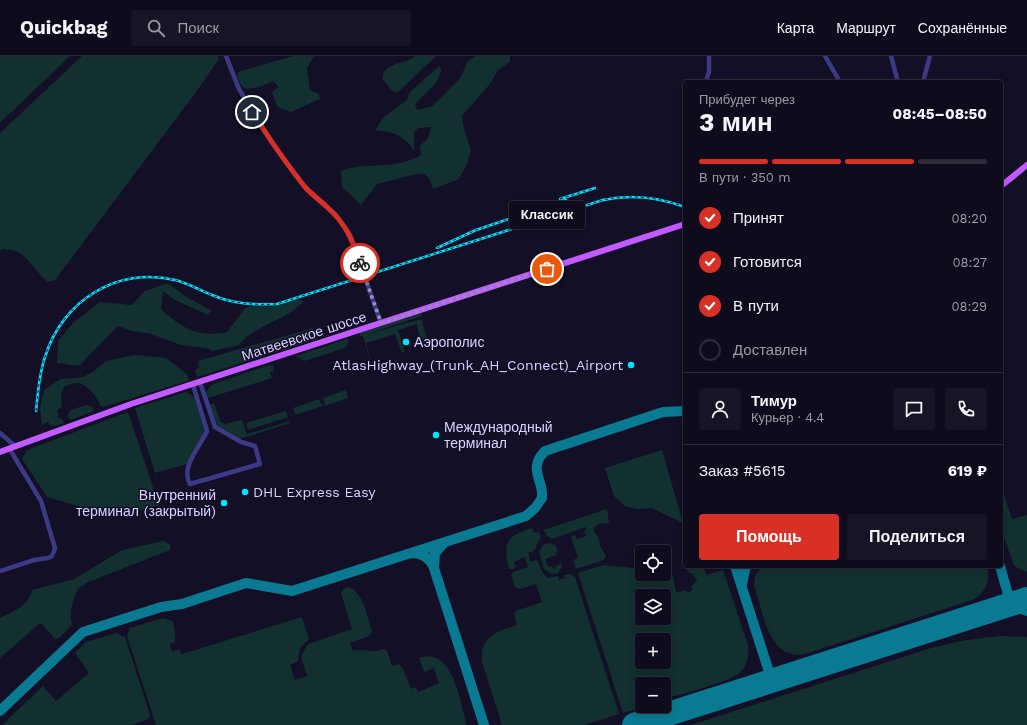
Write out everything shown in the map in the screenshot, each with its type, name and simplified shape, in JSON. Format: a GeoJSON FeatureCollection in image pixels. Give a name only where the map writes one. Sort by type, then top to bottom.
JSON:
{"type":"FeatureCollection","features":[{"type":"Feature","properties":{"kind":"main road"},"geometry":{"type":"LineString","coordinates":[[1003,184],[1027,165]]}},
{"type":"Feature","properties":{"kind":"main road","name":"Матвеевское шоссе"},"geometry":{"type":"LineString","coordinates":[[0,452],[101,414],[683,225]]}},
{"type":"Feature","properties":{"kind":"street"},"geometry":{"type":"LineString","coordinates":[[226,56],[239,89],[272,143],[306,188],[336,215],[350,235],[381,323]]}},
{"type":"Feature","properties":{"kind":"street"},"geometry":{"type":"LineString","coordinates":[[707,80],[709,76],[709,56]]}},
{"type":"Feature","properties":{"kind":"street"},"geometry":{"type":"LineString","coordinates":[[825,56],[839,80]]}},
{"type":"Feature","properties":{"kind":"street"},"geometry":{"type":"LineString","coordinates":[[892,56],[898,80]]}},
{"type":"Feature","properties":{"kind":"street"},"geometry":{"type":"LineString","coordinates":[[924,80],[930,56]]}},
{"type":"Feature","properties":{"kind":"street"},"geometry":{"type":"LineString","coordinates":[[193,384],[207,431],[188,466],[186,474],[190,484],[260,464],[255,446],[241,442],[215,427],[200,382]]}},
{"type":"Feature","properties":{"kind":"street"},"geometry":{"type":"LineString","coordinates":[[0,433],[12,447],[41,501],[55,548],[52,556],[48,558],[34,560],[0,571]]}},
{"type":"Feature","properties":{"kind":"green space"},"geometry":{"type":"Polygon","coordinates":[[[0,56],[70,56],[0,123],[0,56]]]}},
{"type":"Feature","properties":{"kind":"green space"},"geometry":{"type":"Polygon","coordinates":[[[82,56],[218,56],[219,59],[55,280],[48,282],[20,253],[2,249],[0,252],[0,133],[82,56]]]}},
{"type":"Feature","properties":{"kind":"green space"},"geometry":{"type":"Polygon","coordinates":[[[293,56],[314,56],[307,69],[310,90],[319,94],[320,99],[291,112],[277,107],[272,92],[279,87],[273,81],[254,88],[246,89],[239,82],[238,72],[293,56]]]}},
{"type":"Feature","properties":{"kind":"green space"},"geometry":{"type":"Polygon","coordinates":[[[415,56],[436,56],[397,93],[391,90],[383,80],[383,74],[390,67],[412,59],[415,56]]]}},
{"type":"Feature","properties":{"kind":"green space"},"geometry":{"type":"Polygon","coordinates":[[[476,56],[510,56],[510,62],[498,70],[490,84],[462,116],[464,130],[471,150],[467,164],[459,179],[433,189],[430,180],[425,174],[407,176],[377,184],[361,205],[342,187],[341,171],[351,168],[401,163],[421,155],[420,146],[428,138],[431,127],[418,128],[414,132],[414,150],[406,140],[401,137],[393,133],[375,130],[384,117],[407,100],[409,93],[439,66],[442,70],[436,83],[415,104],[417,110],[432,106],[460,78],[468,61],[476,56]]]}},
{"type":"Feature","properties":{"kind":"green space"},"geometry":{"type":"Polygon","coordinates":[[[168,283],[186,297],[211,310],[208,315],[175,300],[163,291],[161,309],[183,326],[191,330],[207,334],[227,332],[245,308],[254,305],[270,307],[295,300],[304,301],[288,314],[252,333],[239,345],[213,351],[206,348],[181,345],[151,334],[132,331],[118,326],[79,366],[57,363],[58,341],[73,323],[100,302],[132,305],[145,291],[168,283]]]}},
{"type":"Feature","properties":{"kind":"green space"},"geometry":{"type":"Polygon","coordinates":[[[421,313],[422,316],[365,335],[421,319],[429,344],[421,347],[417,324],[398,330],[405,352],[402,353],[395,334],[366,343],[371,361],[370,360],[363,336],[360,336],[359,332],[421,313]]]}},
{"type":"Feature","properties":{"kind":"green space"},"geometry":{"type":"Polygon","coordinates":[[[313,328],[317,339],[197,377],[195,370],[199,368],[198,361],[313,328]]]}},
{"type":"Feature","properties":{"kind":"green space"},"geometry":{"type":"Polygon","coordinates":[[[347,339],[349,341],[345,348],[304,361],[296,356],[347,339]]]}},
{"type":"Feature","properties":{"kind":"green space"},"geometry":{"type":"Polygon","coordinates":[[[135,355],[166,358],[188,375],[188,381],[103,407],[88,388],[80,383],[73,383],[64,387],[61,394],[62,407],[57,410],[58,417],[63,420],[64,423],[54,426],[50,425],[48,422],[42,425],[40,408],[44,390],[61,379],[83,377],[93,372],[106,361],[135,355]]]}},
{"type":"Feature","properties":{"kind":"green space"},"geometry":{"type":"Polygon","coordinates":[[[269,365],[273,366],[274,371],[270,372],[272,378],[208,398],[206,392],[211,385],[269,365]]]}},
{"type":"Feature","properties":{"kind":"green space"},"geometry":{"type":"Polygon","coordinates":[[[346,390],[348,398],[325,406],[323,398],[346,390]]]}},
{"type":"Feature","properties":{"kind":"green space"},"geometry":{"type":"Polygon","coordinates":[[[186,392],[194,397],[204,429],[203,434],[187,464],[155,473],[135,408],[186,392]]]}},
{"type":"Feature","properties":{"kind":"green space"},"geometry":{"type":"Polygon","coordinates":[[[319,399],[323,406],[295,415],[293,408],[319,399]]]}},
{"type":"Feature","properties":{"kind":"green space"},"geometry":{"type":"Polygon","coordinates":[[[214,403],[220,421],[225,424],[242,420],[247,434],[290,421],[290,423],[240,439],[218,426],[209,405],[214,403]]]}},
{"type":"Feature","properties":{"kind":"green space"},"geometry":{"type":"Polygon","coordinates":[[[86,405],[93,407],[94,411],[70,420],[68,414],[71,410],[86,405]]]}},
{"type":"Feature","properties":{"kind":"green space"},"geometry":{"type":"Polygon","coordinates":[[[286,411],[288,417],[248,430],[246,423],[286,411]]]}},
{"type":"Feature","properties":{"kind":"green space"},"geometry":{"type":"Polygon","coordinates":[[[128,412],[159,505],[116,517],[47,497],[22,459],[27,450],[128,412]]]}},
{"type":"Feature","properties":{"kind":"green space"},"geometry":{"type":"Polygon","coordinates":[[[662,450],[683,523],[652,508],[636,509],[625,506],[614,496],[605,468],[662,450]]]}},
{"type":"Feature","properties":{"kind":"green space"},"geometry":{"type":"Polygon","coordinates":[[[1003,492],[1012,519],[1027,515],[1027,572],[1014,566],[1003,535],[1003,492]]]}},
{"type":"Feature","properties":{"kind":"green space"},"geometry":{"type":"Polygon","coordinates":[[[607,509],[609,523],[598,524],[593,530],[598,537],[601,548],[606,555],[604,560],[576,569],[573,560],[578,558],[571,537],[575,535],[577,539],[586,536],[584,531],[587,529],[586,527],[552,539],[547,536],[543,530],[607,509]]]}},
{"type":"Feature","properties":{"kind":"green space"},"geometry":{"type":"Polygon","coordinates":[[[532,528],[534,533],[539,532],[541,537],[534,551],[528,553],[530,562],[536,560],[545,576],[548,578],[558,576],[559,580],[565,578],[564,575],[570,574],[575,577],[619,714],[585,725],[502,725],[483,665],[483,648],[486,642],[495,634],[517,625],[514,613],[516,611],[542,602],[536,584],[520,589],[515,587],[511,575],[513,572],[528,567],[525,557],[514,562],[516,567],[513,569],[509,569],[507,560],[506,552],[508,541],[517,534],[532,528]]]}},
{"type":"Feature","properties":{"kind":"green space"},"geometry":{"type":"Polygon","coordinates":[[[163,541],[170,544],[170,550],[86,583],[79,588],[73,600],[71,612],[71,621],[73,624],[58,639],[54,638],[42,624],[39,624],[0,658],[0,618],[24,604],[28,600],[32,590],[74,579],[122,550],[163,541]]]}},
{"type":"Feature","properties":{"kind":"green space"},"geometry":{"type":"Polygon","coordinates":[[[550,543],[555,545],[558,551],[556,552],[557,555],[545,559],[548,567],[552,566],[553,569],[561,563],[562,566],[558,573],[552,574],[544,569],[539,552],[543,545],[550,543]]]}},
{"type":"Feature","properties":{"kind":"green space"},"geometry":{"type":"Polygon","coordinates":[[[603,565],[635,567],[635,581],[671,581],[671,573],[673,576],[676,593],[685,590],[688,593],[693,590],[691,587],[697,580],[691,573],[687,572],[688,569],[704,568],[707,575],[723,570],[748,645],[748,659],[745,666],[741,672],[727,680],[671,697],[671,677],[635,677],[635,709],[623,713],[578,573],[603,565]]]}},
{"type":"Feature","properties":{"kind":"green space"},"geometry":{"type":"Polygon","coordinates":[[[761,568],[987,568],[988,581],[981,594],[972,600],[805,654],[793,654],[783,650],[775,642],[769,632],[754,585],[755,576],[761,568]]]}},
{"type":"Feature","properties":{"kind":"green space"},"geometry":{"type":"Polygon","coordinates":[[[349,587],[354,590],[362,600],[372,631],[369,636],[350,643],[353,651],[375,651],[384,649],[387,651],[392,666],[399,664],[403,669],[411,689],[416,687],[418,692],[439,683],[434,668],[424,672],[419,658],[431,656],[440,660],[453,678],[467,725],[156,725],[127,636],[130,628],[163,618],[173,621],[175,642],[170,644],[172,652],[179,649],[182,654],[302,617],[309,639],[300,648],[298,661],[290,665],[295,680],[307,676],[301,656],[308,644],[352,629],[341,593],[344,588],[349,587]]]}},
{"type":"Feature","properties":{"kind":"green space"},"geometry":{"type":"Polygon","coordinates":[[[116,633],[125,637],[150,715],[149,719],[132,725],[2,725],[43,686],[56,701],[89,673],[75,653],[86,642],[116,633]]]}},
{"type":"Feature","properties":{"kind":"green space"},"geometry":{"type":"Polygon","coordinates":[[[1001,636],[1027,637],[1027,725],[691,725],[931,648],[966,640],[1001,636]]]}},
{"type":"Feature","properties":{"kind":"taxiway"},"geometry":{"type":"LineString","coordinates":[[0,711],[83,632],[161,607],[182,604],[246,583],[292,591],[526,516],[535,508],[542,498],[537,463],[545,451],[663,412],[683,411]]}},
{"type":"Feature","properties":{"kind":"taxiway"},"geometry":{"type":"LineString","coordinates":[[411,553],[419,554],[425,557],[430,561],[434,568],[435,553],[444,543]]}},
{"type":"Feature","properties":{"kind":"taxiway"},"geometry":{"type":"LineString","coordinates":[[434,568],[484,725]]}},
{"type":"Feature","properties":{"kind":"taxiway"},"geometry":{"type":"LineString","coordinates":[[736,568],[772,681]]}},
{"type":"Feature","properties":{"kind":"taxiway"},"geometry":{"type":"LineString","coordinates":[[742,584],[746,568]]}},
{"type":"Feature","properties":{"kind":"taxiway"},"geometry":{"type":"LineString","coordinates":[[1001,568],[1011,605],[1027,611]]}},
{"type":"Feature","properties":{"kind":"runway"},"geometry":{"type":"LineString","coordinates":[[634,725],[1027,599]]}},
{"type":"Feature","properties":{"kind":"railway"},"geometry":{"type":"LineString","coordinates":[[560,199],[595,188]]}},
{"type":"Feature","properties":{"kind":"railway"},"geometry":{"type":"LineString","coordinates":[[36,411],[41,370],[53,337],[64,319],[78,304],[95,292],[113,283],[133,278],[153,277],[180,281],[212,295],[236,302],[252,304],[277,304],[603,200],[634,197],[655,199],[683,206]]}},
{"type":"Feature","properties":{"kind":"railway"},"geometry":{"type":"LineString","coordinates":[[437,248],[476,230],[566,200]]}},
{"type":"Feature","properties":{"kind":"way so far"},"geometry":{"type":"LineString","coordinates":[[360,263],[381,323],[547,269]]}},
{"type":"Feature","properties":{"kind":"place","name":"Классик"},"geometry":{"type":"Point","coordinates":[547,269]}},
{"type":"Feature","properties":{"kind":"place","name":"Аэрополис"},"geometry":{"type":"Point","coordinates":[406,342]}},
{"type":"Feature","properties":{"kind":"place","name":"AtlasHighway_(Trunk_AH_Connect)_Airport"},"geometry":{"type":"Point","coordinates":[631,365]}},
{"type":"Feature","properties":{"kind":"place","name":"Международный терминал"},"geometry":{"type":"Point","coordinates":[436,435]}},
{"type":"Feature","properties":{"kind":"place","name":"DHL Express Easy"},"geometry":{"type":"Point","coordinates":[245,492]}},
{"type":"Feature","properties":{"kind":"place","name":"Внутренний терминал (закрытый)"},"geometry":{"type":"Point","coordinates":[224,503]}},
{"type":"Feature","properties":{"kind":"route"},"geometry":{"type":"LineString","coordinates":[[252,112],[272,143],[306,188],[336,215],[345,226],[350,235],[360,263]]}}]}
